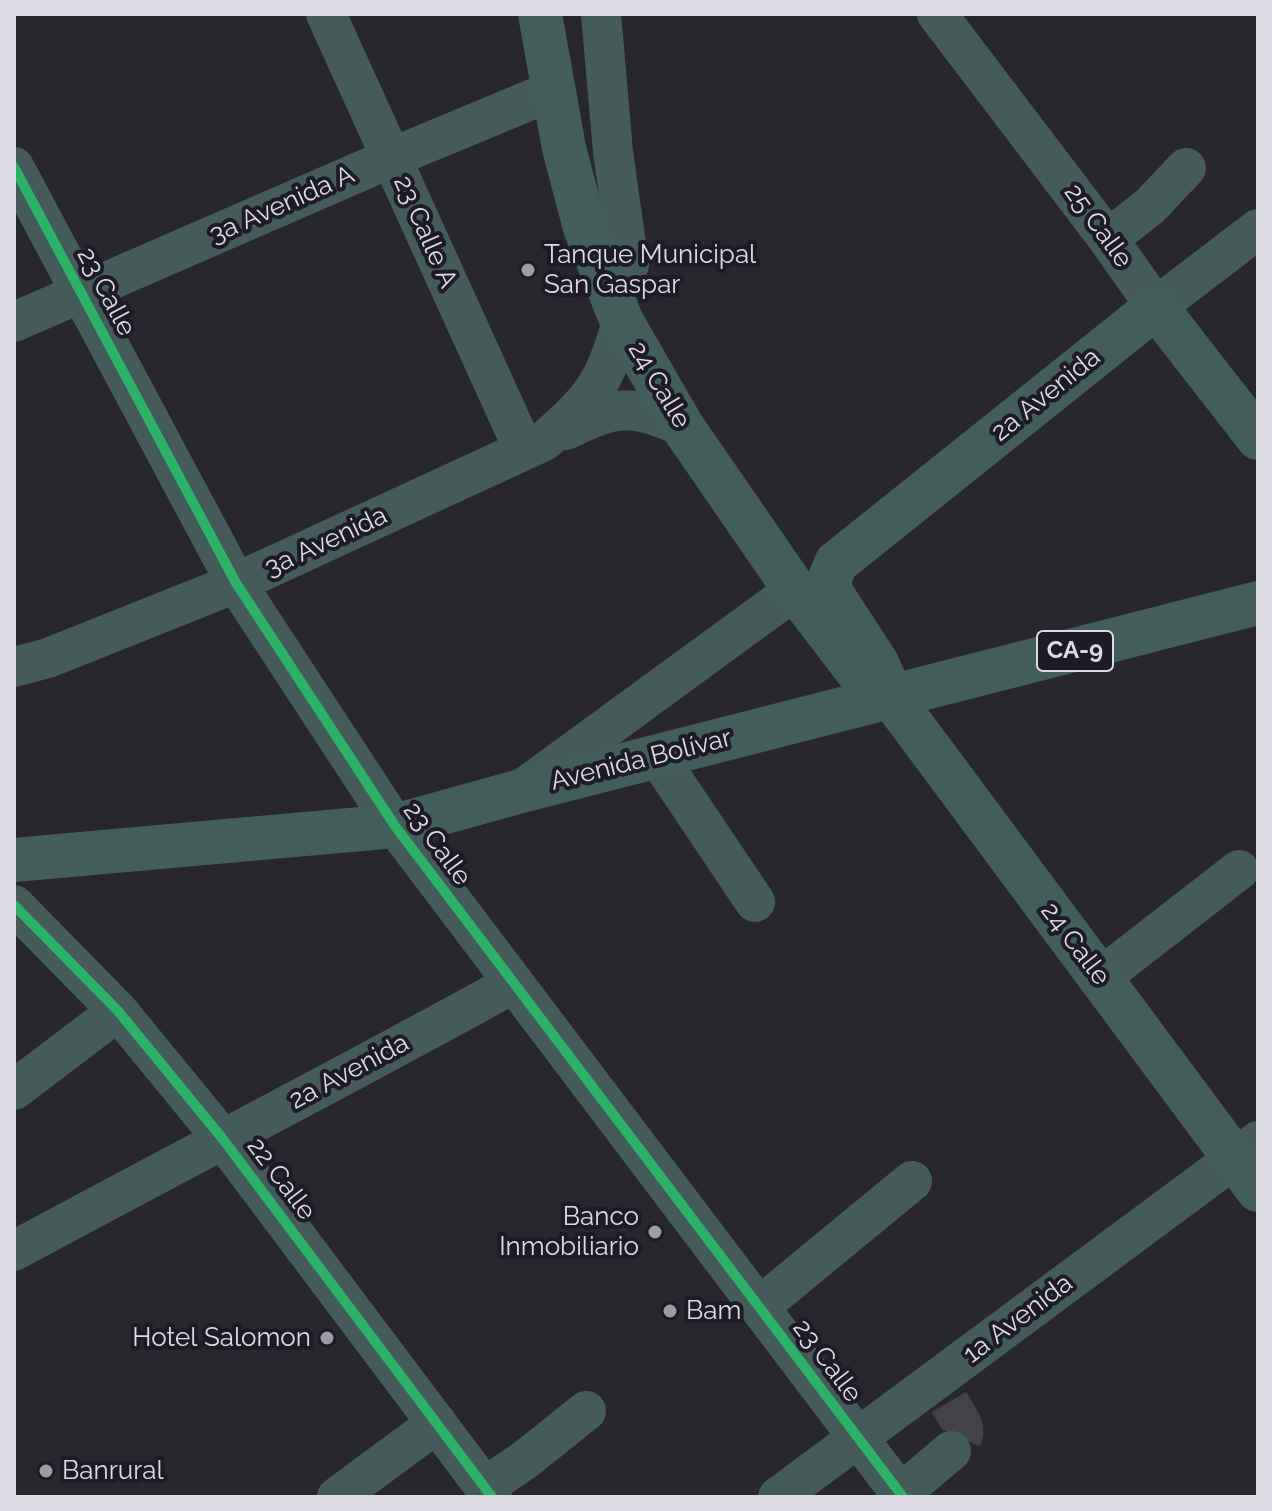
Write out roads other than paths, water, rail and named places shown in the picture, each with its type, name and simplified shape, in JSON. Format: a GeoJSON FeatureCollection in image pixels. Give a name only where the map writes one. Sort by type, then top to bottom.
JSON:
{"type":"FeatureCollection","features":[{"type":"Feature","properties":{"kind":"main road","name":"24 Calle"},"geometry":{"type":"LineString","coordinates":[[540,14],[552,91],[585,228],[622,322],[682,426],[795,590],[860,675],[892,698]]}},
{"type":"Feature","properties":{"kind":"main road","name":"24 Calle"},"geometry":{"type":"LineString","coordinates":[[564,14],[585,128],[609,212],[646,304],[676,358],[797,547],[813,557],[836,563],[829,581],[832,594],[877,663],[892,698],[1100,978],[1250,1163]]}},
{"type":"Feature","properties":{"kind":"main road"},"geometry":{"type":"LineString","coordinates":[[622,322],[629,265]]}},
{"type":"Feature","properties":{"kind":"main road","name":"25 Calle"},"geometry":{"type":"LineString","coordinates":[[1156,307],[1258,438]]}},
{"type":"Feature","properties":{"kind":"main road","name":"2a Avenida"},"geometry":{"type":"LineString","coordinates":[[836,563],[1156,307]]}},
{"type":"Feature","properties":{"kind":"main road","name":"Avenida Bolívar"},"geometry":{"type":"LineString","coordinates":[[14,860],[395,826],[1258,603]]}},
{"type":"Feature","properties":{"kind":"street","name":"23 Calle A"},"geometry":{"type":"LineString","coordinates":[[326,14],[391,158],[534,446]]}},
{"type":"Feature","properties":{"kind":"street","name":"24 Calle"},"geometry":{"type":"LineString","coordinates":[[601,14],[613,152],[629,265]]}},
{"type":"Feature","properties":{"kind":"street","name":"25 Calle"},"geometry":{"type":"LineString","coordinates":[[937,14],[1156,307]]}},
{"type":"Feature","properties":{"kind":"street","name":"3a Avenida A"},"geometry":{"type":"LineString","coordinates":[[14,322],[552,91]]}},
{"type":"Feature","properties":{"kind":"street","name":"23 Calle"},"geometry":{"type":"LineString","coordinates":[[14,167],[236,583],[395,826],[902,1496]]}},
{"type":"Feature","properties":{"kind":"street"},"geometry":{"type":"LineString","coordinates":[[1108,239],[1150,206],[1186,168]]}},
{"type":"Feature","properties":{"kind":"street","name":"2a Avenida"},"geometry":{"type":"LineString","coordinates":[[1156,307],[1258,229]]}},
{"type":"Feature","properties":{"kind":"street","name":"3a Avenida"},"geometry":{"type":"LineString","coordinates":[[534,446],[578,413],[600,385],[611,362],[622,322]]}},
{"type":"Feature","properties":{"kind":"street","name":"3a Avenida"},"geometry":{"type":"LineString","coordinates":[[14,667],[48,658],[236,583],[618,409],[635,409],[682,426]]}},
{"type":"Feature","properties":{"kind":"street"},"geometry":{"type":"LineString","coordinates":[[521,791],[795,590]]}},
{"type":"Feature","properties":{"kind":"street"},"geometry":{"type":"LineString","coordinates":[[657,756],[755,902]]}},
{"type":"Feature","properties":{"kind":"street"},"geometry":{"type":"LineString","coordinates":[[1100,978],[1239,870]]}},
{"type":"Feature","properties":{"kind":"street","name":"22 Calle"},"geometry":{"type":"LineString","coordinates":[[14,905],[118,1011],[222,1138],[489,1492]]}},
{"type":"Feature","properties":{"kind":"street","name":"2a Avenida"},"geometry":{"type":"LineString","coordinates":[[14,1251],[514,983]]}},
{"type":"Feature","properties":{"kind":"street"},"geometry":{"type":"LineString","coordinates":[[14,1090],[118,1011]]}},
{"type":"Feature","properties":{"kind":"street","name":"1a Avenida"},"geometry":{"type":"LineString","coordinates":[[778,1497],[858,1438],[941,1392],[1250,1163]]}},
{"type":"Feature","properties":{"kind":"street"},"geometry":{"type":"LineString","coordinates":[[759,1307],[912,1181]]}},
{"type":"Feature","properties":{"kind":"street"},"geometry":{"type":"LineString","coordinates":[[489,1492],[586,1411]]}},
{"type":"Feature","properties":{"kind":"street"},"geometry":{"type":"LineString","coordinates":[[337,1497],[437,1423]]}},
{"type":"Feature","properties":{"kind":"street"},"geometry":{"type":"LineString","coordinates":[[902,1496],[951,1451]]}},
{"type":"Feature","properties":{"kind":"tunnel"},"geometry":{"type":"LineString","coordinates":[[949,1402],[963,1427],[962,1438],[951,1451]]}},
{"type":"Feature","properties":{"kind":"place","name":"Tanque Municipal San Gaspar"},"geometry":{"type":"Point","coordinates":[528,270]}},
{"type":"Feature","properties":{"kind":"place","name":"Banco Inmobiliario"},"geometry":{"type":"Point","coordinates":[655,1232]}},
{"type":"Feature","properties":{"kind":"place","name":"Bam"},"geometry":{"type":"Point","coordinates":[670,1311]}},
{"type":"Feature","properties":{"kind":"place","name":"Hotel Salomon"},"geometry":{"type":"Point","coordinates":[327,1338]}},
{"type":"Feature","properties":{"kind":"place","name":"Banrural"},"geometry":{"type":"Point","coordinates":[46,1471]}}]}
